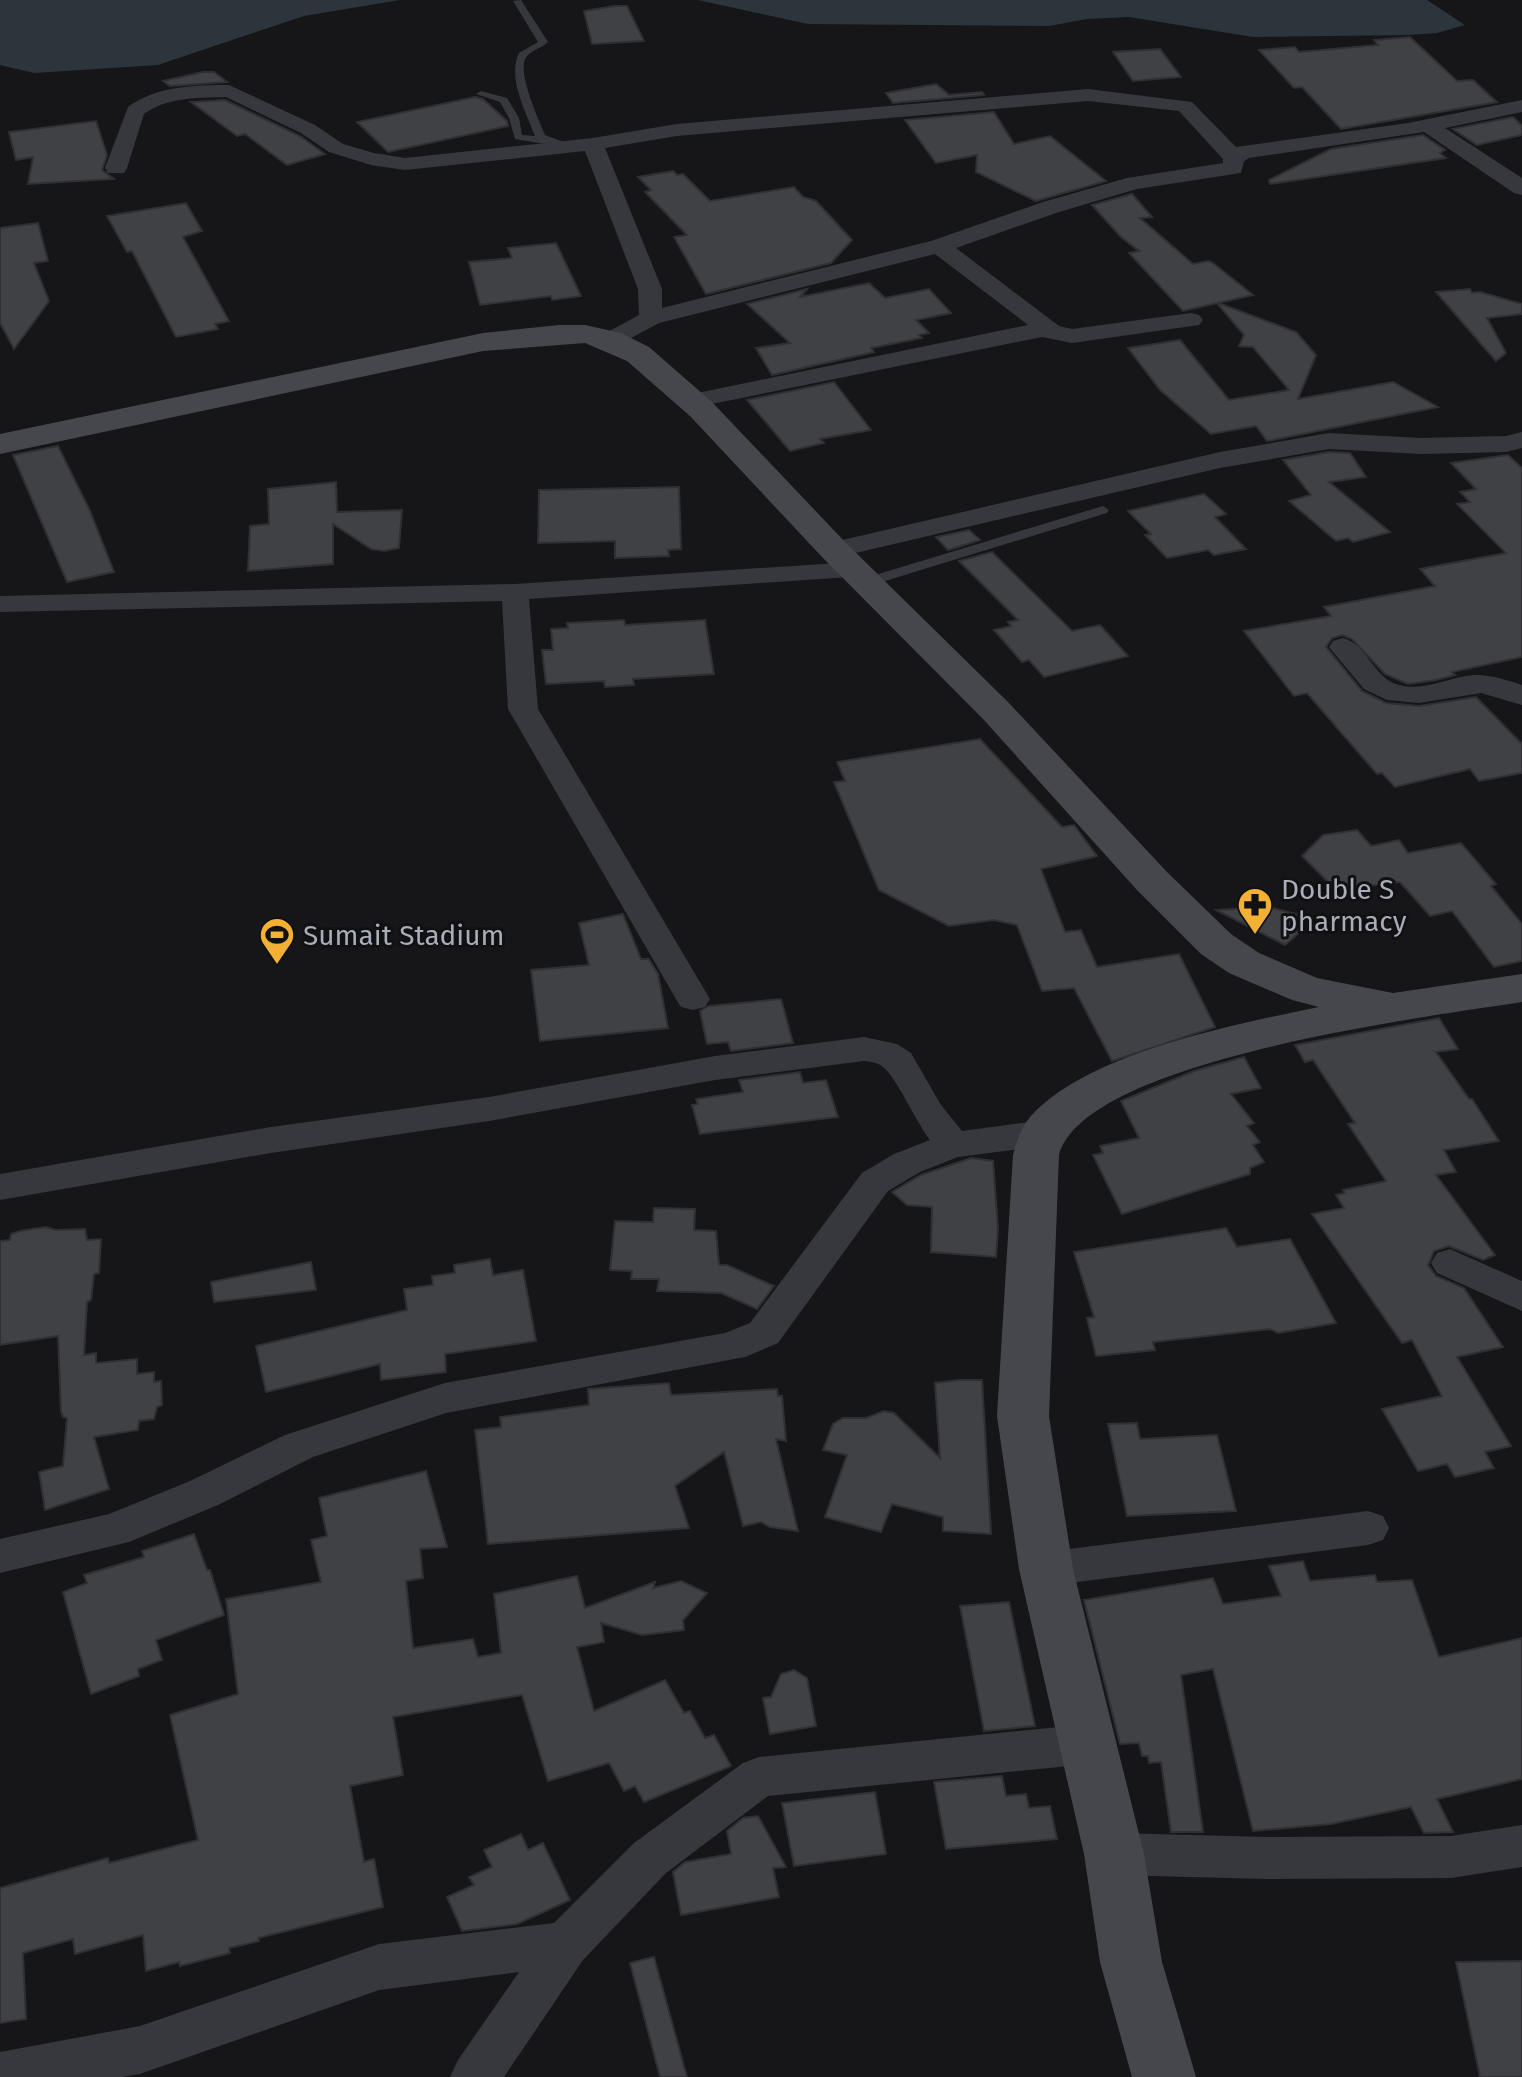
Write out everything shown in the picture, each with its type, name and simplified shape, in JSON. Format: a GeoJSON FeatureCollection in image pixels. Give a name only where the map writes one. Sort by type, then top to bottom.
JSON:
{"type":"FeatureCollection","features":[{"type":"Feature","properties":{"kind":"street"},"geometry":{"type":"LineString","coordinates":[[116,168],[135,111],[142,104],[174,96],[222,91],[229,91],[308,129],[336,148],[371,159],[405,164],[554,143],[593,144],[677,130],[1088,95],[1185,106],[1234,158],[1233,168],[1135,183],[1051,207],[939,246],[651,318],[610,340]]}},
{"type":"Feature","properties":{"kind":"street"},"geometry":{"type":"LineString","coordinates":[[1234,158],[1243,152],[1427,125],[1522,106]]}},
{"type":"Feature","properties":{"kind":"street"},"geometry":{"type":"LineString","coordinates":[[1427,125],[1522,188]]}},
{"type":"Feature","properties":{"kind":"street"},"geometry":{"type":"LineString","coordinates":[[593,144],[650,289],[651,318]]}},
{"type":"Feature","properties":{"kind":"street"},"geometry":{"type":"LineString","coordinates":[[939,246],[1001,291],[1045,329]]}},
{"type":"Feature","properties":{"kind":"street"},"geometry":{"type":"LineString","coordinates":[[692,401],[1045,329],[1072,336],[1191,320]]}},
{"type":"Feature","properties":{"kind":"street"},"geometry":{"type":"LineString","coordinates":[[0,444],[483,342],[559,334],[585,334],[610,340],[638,354],[692,401],[996,711],[1152,881],[1216,944],[1255,969],[1307,990],[1393,1008]]}},
{"type":"Feature","properties":{"kind":"street"},"geometry":{"type":"LineString","coordinates":[[0,604],[515,592],[852,567],[1220,460],[1329,441],[1421,446],[1506,444],[1522,440]]}},
{"type":"Feature","properties":{"kind":"street"},"geometry":{"type":"LineString","coordinates":[[515,592],[523,709],[693,999]]}},
{"type":"Feature","properties":{"kind":"street"},"geometry":{"type":"LineString","coordinates":[[1343,647],[1365,673],[1393,693],[1475,684],[1502,687],[1522,696]]}},
{"type":"Feature","properties":{"kind":"street"},"geometry":{"type":"LineString","coordinates":[[0,1556],[114,1530],[204,1493],[299,1446],[445,1398],[731,1347],[764,1333],[875,1182],[907,1163],[953,1145],[1044,1133],[1095,1090],[1157,1062],[1301,1025],[1522,988]]}},
{"type":"Feature","properties":{"kind":"street"},"geometry":{"type":"LineString","coordinates":[[0,1187],[271,1140],[489,1109],[715,1068],[864,1049],[885,1052],[899,1061],[928,1113],[953,1145]]}},
{"type":"Feature","properties":{"kind":"street"},"geometry":{"type":"LineString","coordinates":[[1044,1133],[1035,1165],[1023,1416],[1046,1569],[1114,1854],[1131,1962],[1164,2077]]}},
{"type":"Feature","properties":{"kind":"street"},"geometry":{"type":"LineString","coordinates":[[1450,1263],[1522,1297]]}},
{"type":"Feature","properties":{"kind":"street"},"geometry":{"type":"LineString","coordinates":[[1046,1569],[1368,1528]]}},
{"type":"Feature","properties":{"kind":"street"},"geometry":{"type":"LineString","coordinates":[[475,2077],[566,1944],[650,1858],[759,1777],[1089,1744]]}},
{"type":"Feature","properties":{"kind":"street"},"geometry":{"type":"LineString","coordinates":[[1114,1854],[1267,1858],[1451,1857],[1522,1846]]}},
{"type":"Feature","properties":{"kind":"street"},"geometry":{"type":"LineString","coordinates":[[0,2076],[140,2050],[379,1967],[566,1944]]}},
{"type":"Feature","properties":{"kind":"lane"},"geometry":{"type":"LineString","coordinates":[[517,1],[543,42],[524,52],[519,61],[524,92],[540,136],[554,143]]}},
{"type":"Feature","properties":{"kind":"lane"},"geometry":{"type":"LineString","coordinates":[[481,94],[504,100],[514,118],[518,137],[554,143]]}},
{"type":"Feature","properties":{"kind":"lane"},"geometry":{"type":"LineString","coordinates":[[852,567],[1103,510]]}},
{"type":"Feature","properties":{"kind":"shaded area"},"geometry":{"type":"Polygon","coordinates":[[[0,0],[400,0],[304,16],[158,65],[34,73],[0,65],[0,0]]]}},
{"type":"Feature","properties":{"kind":"shaded area"},"geometry":{"type":"Polygon","coordinates":[[[698,0],[1427,0],[1465,25],[1437,33],[1409,35],[1253,37],[1129,17],[1087,19],[1049,26],[808,24],[698,0]]]}},
{"type":"Feature","properties":{"kind":"building"},"geometry":{"type":"Polygon","coordinates":[[[627,6],[644,41],[592,44],[584,11],[627,6]]]}},
{"type":"Feature","properties":{"kind":"building"},"geometry":{"type":"Polygon","coordinates":[[[1410,37],[1457,81],[1473,80],[1497,102],[1341,129],[1302,87],[1294,88],[1259,50],[1295,47],[1299,52],[1378,45],[1374,40],[1410,37]]]}},
{"type":"Feature","properties":{"kind":"building"},"geometry":{"type":"Polygon","coordinates":[[[1160,49],[1181,77],[1133,81],[1113,52],[1160,49]]]}},
{"type":"Feature","properties":{"kind":"building"},"geometry":{"type":"Polygon","coordinates":[[[214,72],[227,82],[170,86],[163,81],[214,72]]]}},
{"type":"Feature","properties":{"kind":"building"},"geometry":{"type":"Polygon","coordinates":[[[936,84],[949,95],[982,92],[984,95],[893,103],[886,93],[936,84]]]}},
{"type":"Feature","properties":{"kind":"building"},"geometry":{"type":"Polygon","coordinates":[[[475,97],[483,99],[507,121],[508,126],[388,152],[357,122],[475,97]]]}},
{"type":"Feature","properties":{"kind":"building"},"geometry":{"type":"Polygon","coordinates":[[[225,100],[300,136],[325,154],[287,165],[245,134],[237,136],[191,102],[225,100]]]}},
{"type":"Feature","properties":{"kind":"building"},"geometry":{"type":"Polygon","coordinates":[[[994,112],[1014,144],[1050,136],[1106,181],[1036,201],[976,172],[977,155],[936,163],[905,120],[994,112]]]}},
{"type":"Feature","properties":{"kind":"building"},"geometry":{"type":"Polygon","coordinates":[[[1513,117],[1522,126],[1522,135],[1477,145],[1453,129],[1513,117]]]}},
{"type":"Feature","properties":{"kind":"building"},"geometry":{"type":"Polygon","coordinates":[[[96,121],[107,155],[102,170],[114,179],[28,184],[33,157],[16,160],[9,132],[96,121]]]}},
{"type":"Feature","properties":{"kind":"building"},"geometry":{"type":"Polygon","coordinates":[[[1423,135],[1445,150],[1440,153],[1446,158],[1270,184],[1269,180],[1331,149],[1423,135]]]}},
{"type":"Feature","properties":{"kind":"building"},"geometry":{"type":"Polygon","coordinates":[[[673,171],[677,175],[683,174],[710,201],[794,187],[803,197],[816,201],[852,240],[831,263],[706,294],[674,237],[687,235],[645,192],[651,190],[638,177],[673,171]]]}},
{"type":"Feature","properties":{"kind":"building"},"geometry":{"type":"Polygon","coordinates":[[[1132,194],[1152,217],[1140,218],[1193,264],[1213,263],[1253,295],[1218,303],[1296,332],[1316,355],[1298,399],[1393,382],[1438,407],[1267,441],[1256,426],[1211,434],[1160,390],[1128,348],[1180,340],[1229,400],[1289,390],[1253,347],[1239,346],[1244,335],[1217,303],[1183,311],[1129,253],[1139,251],[1121,237],[1092,205],[1132,194]]]}},
{"type":"Feature","properties":{"kind":"building"},"geometry":{"type":"Polygon","coordinates":[[[186,203],[202,231],[183,237],[229,321],[215,324],[218,329],[176,337],[132,251],[127,252],[107,216],[186,203]]]}},
{"type":"Feature","properties":{"kind":"building"},"geometry":{"type":"Polygon","coordinates":[[[38,223],[48,261],[34,263],[49,301],[14,349],[0,323],[0,228],[38,223]]]}},
{"type":"Feature","properties":{"kind":"building"},"geometry":{"type":"Polygon","coordinates":[[[556,243],[581,296],[552,300],[551,296],[480,305],[469,262],[512,258],[508,248],[556,243]]]}},
{"type":"Feature","properties":{"kind":"building"},"geometry":{"type":"Polygon","coordinates":[[[869,283],[885,298],[929,289],[951,313],[916,320],[929,333],[919,335],[922,338],[871,348],[874,352],[772,375],[756,348],[790,343],[747,304],[807,289],[800,297],[869,283]]]}},
{"type":"Feature","properties":{"kind":"building"},"geometry":{"type":"Polygon","coordinates":[[[1470,289],[1472,293],[1480,292],[1522,304],[1522,314],[1487,318],[1506,353],[1496,361],[1436,292],[1470,289]]]}},
{"type":"Feature","properties":{"kind":"building"},"geometry":{"type":"Polygon","coordinates":[[[834,382],[871,430],[820,439],[824,443],[790,451],[747,400],[834,382]]]}},
{"type":"Feature","properties":{"kind":"building"},"geometry":{"type":"Polygon","coordinates":[[[58,446],[90,511],[114,572],[67,582],[13,455],[58,446]]]}},
{"type":"Feature","properties":{"kind":"building"},"geometry":{"type":"Polygon","coordinates":[[[1329,452],[1350,453],[1366,477],[1329,482],[1390,532],[1353,542],[1348,538],[1336,541],[1289,501],[1311,495],[1283,460],[1329,452]]]}},
{"type":"Feature","properties":{"kind":"building"},"geometry":{"type":"Polygon","coordinates":[[[1508,455],[1522,468],[1522,657],[1452,672],[1455,675],[1436,680],[1408,684],[1385,674],[1352,639],[1342,635],[1332,638],[1326,647],[1362,691],[1386,703],[1419,706],[1476,697],[1522,744],[1522,773],[1479,781],[1470,769],[1395,787],[1382,773],[1377,774],[1307,693],[1294,696],[1244,631],[1331,616],[1324,607],[1435,586],[1420,569],[1506,553],[1457,504],[1470,502],[1460,492],[1476,489],[1451,463],[1508,455]]]}},
{"type":"Feature","properties":{"kind":"building"},"geometry":{"type":"Polygon","coordinates":[[[336,482],[337,512],[402,510],[399,548],[384,551],[371,549],[333,524],[333,564],[248,571],[250,526],[269,524],[268,489],[336,482]]]}},
{"type":"Feature","properties":{"kind":"building"},"geometry":{"type":"Polygon","coordinates":[[[679,487],[681,549],[668,550],[669,556],[615,558],[615,541],[538,543],[539,490],[679,487]]]}},
{"type":"Feature","properties":{"kind":"building"},"geometry":{"type":"Polygon","coordinates":[[[1204,494],[1226,514],[1215,517],[1246,549],[1214,555],[1208,550],[1167,558],[1145,535],[1151,534],[1128,511],[1204,494]]]}},
{"type":"Feature","properties":{"kind":"building"},"geometry":{"type":"Polygon","coordinates":[[[969,530],[980,540],[948,550],[936,537],[969,530]]]}},
{"type":"Feature","properties":{"kind":"building"},"geometry":{"type":"Polygon","coordinates":[[[992,552],[1072,631],[1100,625],[1128,656],[1044,677],[1029,660],[1022,662],[994,630],[1011,626],[1008,622],[1018,620],[959,561],[992,552]]]}},
{"type":"Feature","properties":{"kind":"building"},"geometry":{"type":"Polygon","coordinates":[[[624,620],[625,625],[705,620],[714,674],[633,679],[634,685],[605,687],[604,681],[546,684],[542,650],[553,650],[551,629],[568,628],[567,623],[624,620]]]}},
{"type":"Feature","properties":{"kind":"building"},"geometry":{"type":"Polygon","coordinates":[[[980,739],[1062,827],[1074,825],[1097,856],[1041,869],[1065,932],[1081,930],[1097,967],[1179,954],[1215,1027],[1112,1061],[1074,988],[1042,991],[1017,925],[994,920],[949,926],[879,890],[834,782],[845,781],[837,762],[980,739]]]}},
{"type":"Feature","properties":{"kind":"building"},"geometry":{"type":"Polygon","coordinates":[[[1357,830],[1371,846],[1399,840],[1408,853],[1461,843],[1496,884],[1491,886],[1522,924],[1522,961],[1494,967],[1452,911],[1430,916],[1400,882],[1336,890],[1302,856],[1323,835],[1357,830]]]}},
{"type":"Feature","properties":{"kind":"building"},"geometry":{"type":"Polygon","coordinates":[[[1269,907],[1315,919],[1285,945],[1216,910],[1269,907]]]}},
{"type":"Feature","properties":{"kind":"building"},"geometry":{"type":"Polygon","coordinates":[[[623,914],[641,959],[649,959],[658,974],[668,1028],[540,1041],[531,970],[589,965],[579,923],[623,914]]]}},
{"type":"Feature","properties":{"kind":"building"},"geometry":{"type":"Polygon","coordinates":[[[781,999],[793,1043],[731,1051],[728,1042],[707,1044],[700,1011],[709,1006],[781,999]]]}},
{"type":"Feature","properties":{"kind":"building"},"geometry":{"type":"Polygon","coordinates":[[[1439,1018],[1458,1049],[1436,1052],[1499,1141],[1444,1150],[1456,1172],[1436,1175],[1495,1255],[1483,1260],[1449,1246],[1434,1251],[1428,1265],[1436,1276],[1464,1288],[1503,1347],[1457,1357],[1511,1446],[1485,1452],[1494,1468],[1455,1477],[1447,1464],[1418,1471],[1382,1409],[1442,1396],[1412,1340],[1402,1343],[1312,1214],[1344,1208],[1336,1195],[1345,1193],[1343,1190],[1386,1181],[1348,1124],[1355,1123],[1313,1060],[1305,1062],[1295,1045],[1439,1018]]]}},
{"type":"Feature","properties":{"kind":"building"},"geometry":{"type":"Polygon","coordinates":[[[1244,1057],[1261,1088],[1231,1094],[1254,1123],[1247,1126],[1260,1142],[1253,1145],[1264,1162],[1250,1168],[1250,1174],[1122,1214],[1093,1155],[1103,1153],[1100,1146],[1139,1138],[1121,1101],[1194,1071],[1244,1057]]]}},
{"type":"Feature","properties":{"kind":"building"},"geometry":{"type":"Polygon","coordinates":[[[800,1072],[803,1083],[826,1080],[838,1117],[700,1134],[692,1105],[698,1104],[696,1099],[743,1092],[739,1080],[800,1072]]]}},
{"type":"Feature","properties":{"kind":"building"},"geometry":{"type":"Polygon","coordinates":[[[971,1158],[993,1161],[998,1229],[996,1257],[931,1252],[932,1207],[907,1205],[892,1192],[921,1175],[971,1158]]]}},
{"type":"Feature","properties":{"kind":"building"},"geometry":{"type":"Polygon","coordinates":[[[654,1208],[695,1209],[694,1230],[716,1231],[719,1265],[727,1265],[774,1286],[757,1309],[721,1293],[657,1291],[659,1279],[631,1279],[632,1271],[610,1270],[615,1221],[653,1222],[654,1208]]]}},
{"type":"Feature","properties":{"kind":"building"},"geometry":{"type":"Polygon","coordinates":[[[46,1227],[56,1230],[85,1229],[87,1240],[101,1239],[99,1273],[94,1274],[91,1300],[87,1302],[84,1355],[96,1353],[96,1363],[137,1359],[137,1374],[154,1372],[154,1382],[161,1381],[162,1405],[157,1407],[154,1419],[139,1421],[138,1430],[94,1437],[109,1489],[45,1510],[39,1472],[63,1466],[67,1418],[61,1411],[58,1336],[0,1345],[0,1241],[10,1240],[11,1234],[20,1231],[46,1227]]]}},
{"type":"Feature","properties":{"kind":"building"},"geometry":{"type":"Polygon","coordinates":[[[1226,1228],[1237,1247],[1290,1239],[1336,1323],[1278,1333],[1270,1329],[1153,1342],[1155,1350],[1096,1356],[1087,1318],[1094,1317],[1074,1252],[1226,1228]]]}},
{"type":"Feature","properties":{"kind":"building"},"geometry":{"type":"Polygon","coordinates":[[[490,1259],[493,1275],[523,1270],[536,1341],[445,1354],[446,1372],[381,1380],[380,1364],[266,1392],[256,1346],[407,1310],[404,1289],[433,1285],[432,1276],[455,1273],[454,1265],[490,1259]]]}},
{"type":"Feature","properties":{"kind":"building"},"geometry":{"type":"Polygon","coordinates":[[[311,1262],[316,1290],[214,1302],[211,1282],[311,1262]]]}},
{"type":"Feature","properties":{"kind":"building"},"geometry":{"type":"Polygon","coordinates":[[[982,1380],[991,1534],[943,1531],[943,1517],[892,1504],[881,1532],[825,1517],[847,1455],[823,1450],[833,1424],[843,1418],[866,1418],[884,1411],[894,1413],[940,1458],[935,1383],[982,1380]]]}},
{"type":"Feature","properties":{"kind":"building"},"geometry":{"type":"Polygon","coordinates":[[[669,1383],[671,1395],[777,1389],[778,1396],[782,1396],[786,1441],[776,1439],[798,1531],[770,1527],[761,1522],[743,1526],[724,1452],[675,1486],[689,1528],[488,1544],[475,1430],[501,1427],[500,1417],[589,1405],[588,1389],[669,1383]]]}},
{"type":"Feature","properties":{"kind":"building"},"geometry":{"type":"Polygon","coordinates":[[[1137,1423],[1140,1439],[1217,1435],[1236,1511],[1127,1516],[1108,1424],[1137,1423]]]}},
{"type":"Feature","properties":{"kind":"building"},"geometry":{"type":"Polygon","coordinates":[[[426,1471],[447,1547],[420,1549],[423,1578],[406,1581],[413,1648],[473,1639],[478,1657],[501,1653],[494,1594],[577,1576],[585,1608],[655,1582],[653,1588],[681,1581],[707,1593],[683,1620],[684,1630],[642,1635],[601,1623],[604,1642],[577,1647],[594,1711],[665,1680],[684,1713],[690,1711],[705,1738],[714,1735],[731,1766],[644,1802],[635,1786],[624,1791],[609,1763],[548,1781],[522,1695],[393,1717],[403,1775],[350,1786],[364,1862],[374,1859],[383,1907],[258,1938],[259,1941],[229,1948],[230,1953],[146,1971],[143,1935],[75,1954],[73,1939],[23,1953],[26,2019],[0,2023],[0,1888],[108,1858],[109,1863],[198,1840],[170,1715],[238,1694],[226,1599],[321,1582],[311,1540],[327,1536],[319,1498],[426,1471]]]}},
{"type":"Feature","properties":{"kind":"building"},"geometry":{"type":"Polygon","coordinates":[[[194,1534],[207,1570],[210,1570],[224,1615],[156,1640],[162,1660],[138,1669],[139,1676],[91,1694],[63,1592],[87,1583],[84,1575],[144,1557],[142,1551],[194,1534]]]}},
{"type":"Feature","properties":{"kind":"building"},"geometry":{"type":"Polygon","coordinates":[[[1303,1561],[1310,1581],[1375,1575],[1377,1582],[1412,1580],[1439,1657],[1522,1638],[1522,1779],[1437,1799],[1453,1832],[1424,1833],[1411,1807],[1331,1824],[1253,1831],[1213,1669],[1181,1675],[1203,1832],[1171,1832],[1161,1762],[1149,1763],[1148,1756],[1142,1756],[1139,1743],[1120,1744],[1084,1600],[1213,1578],[1223,1604],[1281,1596],[1269,1566],[1303,1561]]]}},
{"type":"Feature","properties":{"kind":"building"},"geometry":{"type":"Polygon","coordinates":[[[1009,1602],[1035,1726],[984,1731],[960,1606],[1009,1602]]]}},
{"type":"Feature","properties":{"kind":"building"},"geometry":{"type":"Polygon","coordinates":[[[794,1670],[807,1678],[816,1726],[770,1734],[763,1698],[771,1697],[781,1674],[794,1670]]]}},
{"type":"Feature","properties":{"kind":"building"},"geometry":{"type":"Polygon","coordinates":[[[1002,1776],[1006,1796],[1026,1794],[1029,1808],[1050,1806],[1057,1839],[946,1849],[934,1782],[1002,1776]]]}},
{"type":"Feature","properties":{"kind":"building"},"geometry":{"type":"Polygon","coordinates":[[[875,1792],[886,1854],[794,1866],[782,1803],[875,1792]]]}},
{"type":"Feature","properties":{"kind":"building"},"geometry":{"type":"Polygon","coordinates":[[[758,1816],[786,1867],[773,1868],[779,1897],[681,1915],[673,1872],[685,1862],[731,1854],[727,1831],[743,1818],[758,1816]]]}},
{"type":"Feature","properties":{"kind":"building"},"geometry":{"type":"Polygon","coordinates":[[[521,1834],[528,1850],[543,1843],[570,1900],[517,1924],[462,1931],[447,1897],[474,1885],[469,1877],[492,1867],[484,1850],[521,1834]]]}},
{"type":"Feature","properties":{"kind":"building"},"geometry":{"type":"Polygon","coordinates":[[[654,1957],[687,2077],[660,2077],[630,1963],[654,1957]]]}},
{"type":"Feature","properties":{"kind":"building"},"geometry":{"type":"Polygon","coordinates":[[[1522,1961],[1522,2077],[1480,2077],[1456,1962],[1522,1961]]]}},
{"type":"Feature","properties":{"kind":"place","name":"Double S pharmacy"},"geometry":{"type":"Point","coordinates":[1255,936]}},
{"type":"Feature","properties":{"kind":"place","name":"Sumait Stadium"},"geometry":{"type":"Point","coordinates":[277,966]}}]}
